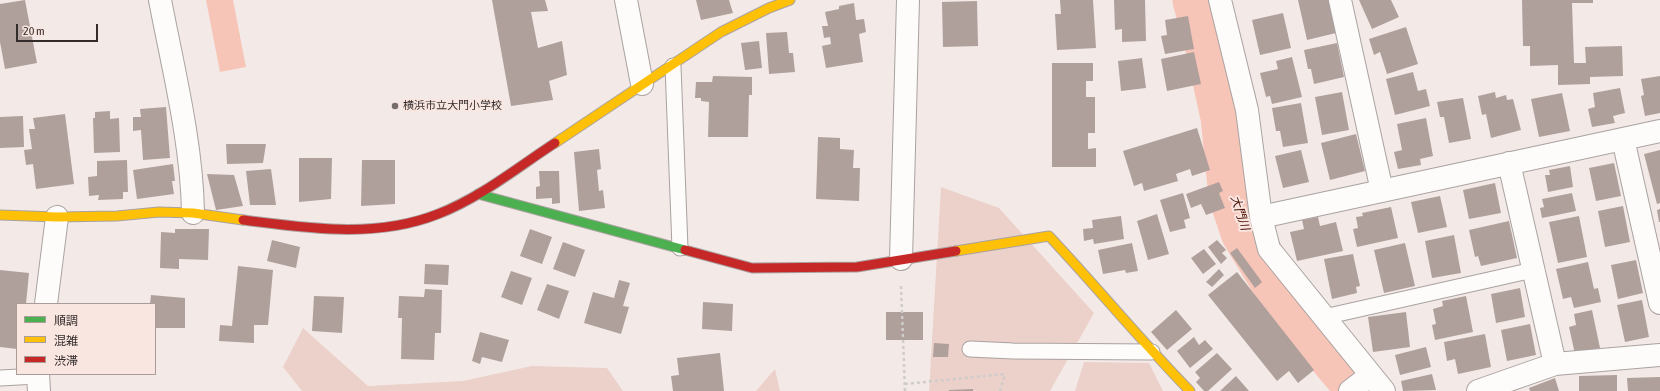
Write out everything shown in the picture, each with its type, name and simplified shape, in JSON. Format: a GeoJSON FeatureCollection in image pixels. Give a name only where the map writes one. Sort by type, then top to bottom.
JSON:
{"type":"FeatureCollection","features":[{"type":"Feature","properties":{"kind":"street"},"geometry":{"type":"LineString","coordinates":[[160,0],[182,116],[193,196],[193,213]]}},
{"type":"Feature","properties":{"kind":"street"},"geometry":{"type":"LineString","coordinates":[[626,0],[642,84]]}},
{"type":"Feature","properties":{"kind":"street"},"geometry":{"type":"LineString","coordinates":[[0,215],[57,217],[117,216],[159,212],[193,213],[314,229],[356,230],[407,224],[439,214],[478,194],[642,84],[673,66],[722,32],[769,8],[790,0]]}},
{"type":"Feature","properties":{"kind":"street"},"geometry":{"type":"LineString","coordinates":[[901,259],[908,0]]}},
{"type":"Feature","properties":{"kind":"street"},"geometry":{"type":"LineString","coordinates":[[1220,0],[1247,110],[1261,217],[1269,249],[1324,317],[1367,385]]}},
{"type":"Feature","properties":{"kind":"street"},"geometry":{"type":"LineString","coordinates":[[1340,0],[1382,191]]}},
{"type":"Feature","properties":{"kind":"street"},"geometry":{"type":"LineString","coordinates":[[1261,217],[1660,131]]}},
{"type":"Feature","properties":{"kind":"street"},"geometry":{"type":"LineString","coordinates":[[1623,139],[1654,251],[1660,303]]}},
{"type":"Feature","properties":{"kind":"street"},"geometry":{"type":"LineString","coordinates":[[1509,163],[1555,364]]}},
{"type":"Feature","properties":{"kind":"street"},"geometry":{"type":"LineString","coordinates":[[478,194],[752,268],[857,267],[1049,236],[1098,288],[1152,352],[1190,391]]}},
{"type":"Feature","properties":{"kind":"street"},"geometry":{"type":"LineString","coordinates":[[46,303],[57,217]]}},
{"type":"Feature","properties":{"kind":"street"},"geometry":{"type":"LineString","coordinates":[[1478,391],[1555,364],[1660,355]]}},
{"type":"Feature","properties":{"kind":"lane"},"geometry":{"type":"LineString","coordinates":[[673,66],[680,248]]}},
{"type":"Feature","properties":{"kind":"lane"},"geometry":{"type":"LineString","coordinates":[[1324,317],[1533,270]]}},
{"type":"Feature","properties":{"kind":"lane"},"geometry":{"type":"LineString","coordinates":[[970,349],[1013,351],[1152,352]]}},
{"type":"Feature","properties":{"kind":"lane"},"geometry":{"type":"LineString","coordinates":[[0,378],[38,380]]}},
{"type":"Feature","properties":{"kind":"path"},"geometry":{"type":"LineString","coordinates":[[901,286],[905,391]]}},
{"type":"Feature","properties":{"kind":"path"},"geometry":{"type":"LineString","coordinates":[[1000,391],[1013,351]]}},
{"type":"Feature","properties":{"kind":"path"},"geometry":{"type":"LineString","coordinates":[[905,384],[1005,374]]}},
{"type":"Feature","properties":{"kind":"shaded area"},"geometry":{"type":"Polygon","coordinates":[[[206,0],[233,0],[246,67],[220,72],[206,0]]]}},
{"type":"Feature","properties":{"kind":"shaded area"},"geometry":{"type":"Polygon","coordinates":[[[941,187],[999,208],[1094,313],[1050,391],[929,391],[941,187]]]}},
{"type":"Feature","properties":{"kind":"shaded area"},"geometry":{"type":"Polygon","coordinates":[[[303,328],[368,386],[463,381],[532,366],[607,368],[623,391],[302,391],[283,367],[303,328]]]}},
{"type":"Feature","properties":{"kind":"shaded area"},"geometry":{"type":"Polygon","coordinates":[[[1084,362],[1149,363],[1163,391],[1075,391],[1084,362]]]}},
{"type":"Feature","properties":{"kind":"shaded area"},"geometry":{"type":"Polygon","coordinates":[[[775,369],[780,391],[756,391],[775,369]]]}},
{"type":"Feature","properties":{"kind":"building"},"geometry":{"type":"Polygon","coordinates":[[[25,0],[37,63],[5,69],[0,42],[0,4],[25,0]]]}},
{"type":"Feature","properties":{"kind":"building"},"geometry":{"type":"Polygon","coordinates":[[[492,0],[545,0],[548,11],[531,12],[538,48],[562,41],[567,75],[549,81],[553,100],[511,106],[492,0]]]}},
{"type":"Feature","properties":{"kind":"building"},"geometry":{"type":"Polygon","coordinates":[[[696,0],[729,0],[733,13],[701,20],[696,0]]]}},
{"type":"Feature","properties":{"kind":"building"},"geometry":{"type":"Polygon","coordinates":[[[1060,0],[1093,0],[1096,48],[1057,50],[1055,14],[1061,14],[1060,0]]]}},
{"type":"Feature","properties":{"kind":"building"},"geometry":{"type":"Polygon","coordinates":[[[1114,0],[1145,0],[1146,41],[1122,42],[1122,29],[1115,30],[1114,0]]]}},
{"type":"Feature","properties":{"kind":"building"},"geometry":{"type":"Polygon","coordinates":[[[1298,0],[1329,0],[1336,33],[1307,40],[1298,0]]]}},
{"type":"Feature","properties":{"kind":"building"},"geometry":{"type":"Polygon","coordinates":[[[1359,0],[1391,0],[1399,17],[1372,29],[1359,0]]]}},
{"type":"Feature","properties":{"kind":"building"},"geometry":{"type":"Polygon","coordinates":[[[1522,0],[1593,0],[1593,3],[1572,3],[1574,63],[1586,63],[1585,47],[1622,46],[1623,76],[1590,77],[1590,84],[1558,85],[1558,65],[1530,66],[1530,46],[1523,46],[1522,0]]]}},
{"type":"Feature","properties":{"kind":"building"},"geometry":{"type":"Polygon","coordinates":[[[977,1],[978,46],[943,47],[942,2],[977,1]]]}},
{"type":"Feature","properties":{"kind":"building"},"geometry":{"type":"Polygon","coordinates":[[[854,3],[856,20],[864,19],[866,32],[859,34],[863,62],[826,68],[822,46],[831,44],[830,37],[824,38],[822,26],[828,26],[825,12],[839,9],[839,6],[854,3]]]}},
{"type":"Feature","properties":{"kind":"building"},"geometry":{"type":"Polygon","coordinates":[[[1283,13],[1291,48],[1260,55],[1252,20],[1283,13]]]}},
{"type":"Feature","properties":{"kind":"building"},"geometry":{"type":"Polygon","coordinates":[[[1188,16],[1194,49],[1165,54],[1161,36],[1167,35],[1165,20],[1188,16]]]}},
{"type":"Feature","properties":{"kind":"building"},"geometry":{"type":"Polygon","coordinates":[[[1406,27],[1418,64],[1387,74],[1380,52],[1374,55],[1369,39],[1406,27]]]}},
{"type":"Feature","properties":{"kind":"building"},"geometry":{"type":"Polygon","coordinates":[[[787,32],[789,53],[793,53],[795,72],[769,74],[766,33],[787,32]]]}},
{"type":"Feature","properties":{"kind":"building"},"geometry":{"type":"Polygon","coordinates":[[[759,41],[762,68],[745,70],[741,43],[759,41]]]}},
{"type":"Feature","properties":{"kind":"building"},"geometry":{"type":"Polygon","coordinates":[[[1337,43],[1344,77],[1314,84],[1311,69],[1308,69],[1304,50],[1337,43]]]}},
{"type":"Feature","properties":{"kind":"building"},"geometry":{"type":"Polygon","coordinates":[[[1194,52],[1201,84],[1167,91],[1161,59],[1194,52]]]}},
{"type":"Feature","properties":{"kind":"building"},"geometry":{"type":"Polygon","coordinates":[[[1292,57],[1302,97],[1272,104],[1270,96],[1266,97],[1260,73],[1278,69],[1276,61],[1292,57]]]}},
{"type":"Feature","properties":{"kind":"building"},"geometry":{"type":"Polygon","coordinates":[[[1142,58],[1146,88],[1121,91],[1118,61],[1142,58]]]}},
{"type":"Feature","properties":{"kind":"building"},"geometry":{"type":"Polygon","coordinates":[[[1052,63],[1093,63],[1093,81],[1086,81],[1086,97],[1095,97],[1095,133],[1088,133],[1088,149],[1096,148],[1096,167],[1052,167],[1052,63]]]}},
{"type":"Feature","properties":{"kind":"building"},"geometry":{"type":"Polygon","coordinates":[[[1413,72],[1418,91],[1426,89],[1430,106],[1395,115],[1386,79],[1413,72]]]}},
{"type":"Feature","properties":{"kind":"building"},"geometry":{"type":"Polygon","coordinates":[[[713,76],[752,77],[752,95],[749,95],[748,137],[708,137],[709,102],[701,101],[701,98],[695,98],[696,82],[712,82],[713,76]]]}},
{"type":"Feature","properties":{"kind":"building"},"geometry":{"type":"Polygon","coordinates":[[[1660,76],[1660,113],[1645,116],[1641,96],[1644,95],[1641,79],[1660,76]]]}},
{"type":"Feature","properties":{"kind":"building"},"geometry":{"type":"Polygon","coordinates":[[[1620,88],[1625,113],[1613,116],[1615,123],[1592,127],[1588,109],[1595,107],[1593,93],[1620,88]]]}},
{"type":"Feature","properties":{"kind":"building"},"geometry":{"type":"Polygon","coordinates":[[[1342,92],[1349,130],[1322,135],[1315,97],[1342,92]]]}},
{"type":"Feature","properties":{"kind":"building"},"geometry":{"type":"Polygon","coordinates":[[[1495,92],[1496,98],[1506,95],[1507,100],[1513,99],[1521,130],[1491,138],[1486,114],[1482,115],[1478,96],[1495,92]]]}},
{"type":"Feature","properties":{"kind":"building"},"geometry":{"type":"Polygon","coordinates":[[[1562,93],[1570,131],[1539,137],[1531,99],[1562,93]]]}},
{"type":"Feature","properties":{"kind":"building"},"geometry":{"type":"Polygon","coordinates":[[[1463,98],[1471,139],[1449,143],[1444,117],[1440,117],[1437,102],[1463,98]]]}},
{"type":"Feature","properties":{"kind":"building"},"geometry":{"type":"Polygon","coordinates":[[[1301,103],[1308,143],[1283,147],[1280,131],[1276,131],[1272,108],[1301,103]]]}},
{"type":"Feature","properties":{"kind":"building"},"geometry":{"type":"Polygon","coordinates":[[[166,107],[170,158],[143,160],[141,130],[133,131],[133,117],[141,117],[140,109],[166,107]]]}},
{"type":"Feature","properties":{"kind":"building"},"geometry":{"type":"Polygon","coordinates":[[[110,111],[110,119],[119,118],[120,152],[94,153],[93,118],[95,118],[95,112],[110,111]]]}},
{"type":"Feature","properties":{"kind":"building"},"geometry":{"type":"Polygon","coordinates":[[[65,114],[74,184],[36,189],[33,164],[26,165],[24,150],[32,149],[29,129],[35,129],[33,118],[65,114]]]}},
{"type":"Feature","properties":{"kind":"building"},"geometry":{"type":"Polygon","coordinates":[[[23,116],[24,147],[0,148],[0,117],[23,116]]]}},
{"type":"Feature","properties":{"kind":"building"},"geometry":{"type":"Polygon","coordinates":[[[1426,118],[1433,156],[1420,159],[1421,165],[1398,169],[1394,152],[1402,150],[1397,124],[1426,118]]]}},
{"type":"Feature","properties":{"kind":"building"},"geometry":{"type":"Polygon","coordinates":[[[1197,128],[1210,170],[1192,176],[1190,169],[1176,174],[1178,181],[1144,191],[1142,183],[1134,186],[1123,151],[1197,128]]]}},
{"type":"Feature","properties":{"kind":"building"},"geometry":{"type":"Polygon","coordinates":[[[1356,134],[1365,171],[1330,180],[1321,143],[1356,134]]]}},
{"type":"Feature","properties":{"kind":"building"},"geometry":{"type":"Polygon","coordinates":[[[818,137],[840,138],[840,149],[854,150],[853,168],[860,168],[859,201],[816,199],[818,137]]]}},
{"type":"Feature","properties":{"kind":"building"},"geometry":{"type":"Polygon","coordinates":[[[226,144],[266,144],[263,163],[227,164],[226,144]]]}},
{"type":"Feature","properties":{"kind":"building"},"geometry":{"type":"Polygon","coordinates":[[[599,149],[601,169],[597,170],[599,191],[603,190],[605,208],[579,211],[574,152],[599,149]]]}},
{"type":"Feature","properties":{"kind":"building"},"geometry":{"type":"Polygon","coordinates":[[[1301,150],[1309,182],[1283,188],[1275,156],[1301,150]]]}},
{"type":"Feature","properties":{"kind":"building"},"geometry":{"type":"Polygon","coordinates":[[[1660,150],[1660,203],[1657,204],[1644,154],[1660,150]]]}},
{"type":"Feature","properties":{"kind":"building"},"geometry":{"type":"Polygon","coordinates":[[[299,158],[332,158],[331,199],[299,202],[299,158]]]}},
{"type":"Feature","properties":{"kind":"building"},"geometry":{"type":"Polygon","coordinates":[[[127,160],[128,192],[123,192],[123,199],[98,200],[99,195],[89,196],[88,177],[97,176],[97,161],[127,160]]]}},
{"type":"Feature","properties":{"kind":"building"},"geometry":{"type":"Polygon","coordinates":[[[362,160],[395,160],[395,204],[361,206],[362,160]]]}},
{"type":"Feature","properties":{"kind":"building"},"geometry":{"type":"Polygon","coordinates":[[[1614,163],[1621,196],[1596,201],[1589,168],[1614,163]]]}},
{"type":"Feature","properties":{"kind":"building"},"geometry":{"type":"Polygon","coordinates":[[[173,164],[175,181],[172,181],[174,194],[137,199],[133,170],[173,164]]]}},
{"type":"Feature","properties":{"kind":"building"},"geometry":{"type":"Polygon","coordinates":[[[1570,166],[1573,187],[1548,192],[1545,175],[1550,175],[1549,170],[1570,166]]]}},
{"type":"Feature","properties":{"kind":"building"},"geometry":{"type":"Polygon","coordinates":[[[271,169],[276,205],[250,205],[246,171],[271,169]]]}},
{"type":"Feature","properties":{"kind":"building"},"geometry":{"type":"Polygon","coordinates":[[[539,171],[559,171],[560,203],[552,204],[552,198],[536,199],[536,187],[540,186],[539,171]]]}},
{"type":"Feature","properties":{"kind":"building"},"geometry":{"type":"Polygon","coordinates":[[[207,174],[234,175],[243,206],[216,210],[207,174]]]}},
{"type":"Feature","properties":{"kind":"building"},"geometry":{"type":"Polygon","coordinates":[[[1219,182],[1223,191],[1219,193],[1225,208],[1206,215],[1201,204],[1191,208],[1186,194],[1219,182]]]}},
{"type":"Feature","properties":{"kind":"building"},"geometry":{"type":"Polygon","coordinates":[[[1495,183],[1501,213],[1469,219],[1463,190],[1495,183]]]}},
{"type":"Feature","properties":{"kind":"building"},"geometry":{"type":"Polygon","coordinates":[[[1183,193],[1190,218],[1184,220],[1186,228],[1170,232],[1160,200],[1183,193]]]}},
{"type":"Feature","properties":{"kind":"building"},"geometry":{"type":"Polygon","coordinates":[[[1572,193],[1576,211],[1542,218],[1540,208],[1544,207],[1542,199],[1572,193]]]}},
{"type":"Feature","properties":{"kind":"building"},"geometry":{"type":"Polygon","coordinates":[[[1440,196],[1447,227],[1418,233],[1411,202],[1440,196]]]}},
{"type":"Feature","properties":{"kind":"building"},"geometry":{"type":"Polygon","coordinates":[[[1623,206],[1630,242],[1605,247],[1598,211],[1623,206]]]}},
{"type":"Feature","properties":{"kind":"building"},"geometry":{"type":"Polygon","coordinates":[[[1391,207],[1398,238],[1357,247],[1353,229],[1358,228],[1356,217],[1363,216],[1362,213],[1391,207]]]}},
{"type":"Feature","properties":{"kind":"building"},"geometry":{"type":"Polygon","coordinates":[[[1660,209],[1660,222],[1659,222],[1657,210],[1660,209]]]}},
{"type":"Feature","properties":{"kind":"building"},"geometry":{"type":"Polygon","coordinates":[[[1157,214],[1169,254],[1148,260],[1137,221],[1157,214]]]}},
{"type":"Feature","properties":{"kind":"building"},"geometry":{"type":"Polygon","coordinates":[[[1121,216],[1124,239],[1094,244],[1093,239],[1084,241],[1083,229],[1093,228],[1092,220],[1121,216]]]}},
{"type":"Feature","properties":{"kind":"building"},"geometry":{"type":"Polygon","coordinates":[[[1579,216],[1587,257],[1558,263],[1549,222],[1579,216]]]}},
{"type":"Feature","properties":{"kind":"building"},"geometry":{"type":"Polygon","coordinates":[[[1318,217],[1320,226],[1336,222],[1343,251],[1297,261],[1290,232],[1304,229],[1302,220],[1318,217]]]}},
{"type":"Feature","properties":{"kind":"building"},"geometry":{"type":"Polygon","coordinates":[[[1509,221],[1517,258],[1481,266],[1478,256],[1475,257],[1469,230],[1509,221]]]}},
{"type":"Feature","properties":{"kind":"building"},"geometry":{"type":"Polygon","coordinates":[[[175,229],[209,229],[208,260],[179,259],[179,269],[160,268],[161,232],[175,233],[175,229]]]}},
{"type":"Feature","properties":{"kind":"building"},"geometry":{"type":"Polygon","coordinates":[[[530,229],[552,237],[542,264],[520,256],[530,229]]]}},
{"type":"Feature","properties":{"kind":"building"},"geometry":{"type":"Polygon","coordinates":[[[1454,235],[1461,273],[1432,278],[1425,241],[1454,235]]]}},
{"type":"Feature","properties":{"kind":"building"},"geometry":{"type":"Polygon","coordinates":[[[272,240],[300,247],[296,268],[267,261],[272,240]]]}},
{"type":"Feature","properties":{"kind":"building"},"geometry":{"type":"Polygon","coordinates":[[[1217,240],[1226,250],[1222,253],[1227,258],[1221,264],[1208,247],[1217,240]]]}},
{"type":"Feature","properties":{"kind":"building"},"geometry":{"type":"Polygon","coordinates":[[[563,242],[585,250],[575,277],[553,269],[563,242]]]}},
{"type":"Feature","properties":{"kind":"building"},"geometry":{"type":"Polygon","coordinates":[[[1132,243],[1138,271],[1126,273],[1125,270],[1103,274],[1098,250],[1132,243]]]}},
{"type":"Feature","properties":{"kind":"building"},"geometry":{"type":"Polygon","coordinates":[[[1405,243],[1415,286],[1384,293],[1374,250],[1405,243]]]}},
{"type":"Feature","properties":{"kind":"building"},"geometry":{"type":"Polygon","coordinates":[[[1237,248],[1262,282],[1255,288],[1230,253],[1237,248]]]}},
{"type":"Feature","properties":{"kind":"building"},"geometry":{"type":"Polygon","coordinates":[[[1204,249],[1216,264],[1203,274],[1191,258],[1204,249]]]}},
{"type":"Feature","properties":{"kind":"building"},"geometry":{"type":"Polygon","coordinates":[[[1353,254],[1360,286],[1356,287],[1357,293],[1332,299],[1324,259],[1353,254]]]}},
{"type":"Feature","properties":{"kind":"building"},"geometry":{"type":"Polygon","coordinates":[[[1636,260],[1643,293],[1618,299],[1611,265],[1636,260]]]}},
{"type":"Feature","properties":{"kind":"building"},"geometry":{"type":"Polygon","coordinates":[[[1588,262],[1594,289],[1598,288],[1601,302],[1574,308],[1571,297],[1563,299],[1556,269],[1588,262]]]}},
{"type":"Feature","properties":{"kind":"building"},"geometry":{"type":"Polygon","coordinates":[[[425,264],[449,265],[448,285],[424,284],[425,264]]]}},
{"type":"Feature","properties":{"kind":"building"},"geometry":{"type":"Polygon","coordinates":[[[238,266],[273,270],[268,325],[254,325],[254,343],[219,341],[220,325],[232,326],[238,266]]]}},
{"type":"Feature","properties":{"kind":"building"},"geometry":{"type":"Polygon","coordinates":[[[1219,269],[1224,275],[1212,287],[1206,282],[1219,269]]]}},
{"type":"Feature","properties":{"kind":"building"},"geometry":{"type":"Polygon","coordinates":[[[0,270],[29,273],[26,303],[16,303],[16,349],[0,347],[0,270]]]}},
{"type":"Feature","properties":{"kind":"building"},"geometry":{"type":"Polygon","coordinates":[[[511,271],[532,278],[522,305],[501,297],[511,271]]]}},
{"type":"Feature","properties":{"kind":"building"},"geometry":{"type":"Polygon","coordinates":[[[1237,272],[1314,370],[1298,383],[1289,371],[1277,381],[1208,295],[1237,272]]]}},
{"type":"Feature","properties":{"kind":"building"},"geometry":{"type":"Polygon","coordinates":[[[619,280],[630,283],[623,306],[629,307],[621,334],[584,323],[593,292],[614,298],[619,280]]]}},
{"type":"Feature","properties":{"kind":"building"},"geometry":{"type":"Polygon","coordinates":[[[547,284],[569,291],[559,319],[537,310],[547,284]]]}},
{"type":"Feature","properties":{"kind":"building"},"geometry":{"type":"Polygon","coordinates":[[[1520,288],[1525,317],[1496,323],[1491,294],[1520,288]]]}},
{"type":"Feature","properties":{"kind":"building"},"geometry":{"type":"Polygon","coordinates":[[[425,289],[442,290],[441,333],[435,333],[434,360],[401,359],[402,318],[398,318],[399,296],[424,297],[425,289]]]}},
{"type":"Feature","properties":{"kind":"building"},"geometry":{"type":"Polygon","coordinates":[[[151,295],[185,298],[185,328],[156,328],[156,303],[150,303],[151,295]]]}},
{"type":"Feature","properties":{"kind":"building"},"geometry":{"type":"Polygon","coordinates":[[[314,296],[344,297],[342,333],[312,331],[314,296]]]}},
{"type":"Feature","properties":{"kind":"building"},"geometry":{"type":"Polygon","coordinates":[[[1466,296],[1473,332],[1435,340],[1432,325],[1436,324],[1433,309],[1443,306],[1442,301],[1466,296]]]}},
{"type":"Feature","properties":{"kind":"building"},"geometry":{"type":"Polygon","coordinates":[[[1642,300],[1649,337],[1625,342],[1617,305],[1642,300]]]}},
{"type":"Feature","properties":{"kind":"building"},"geometry":{"type":"Polygon","coordinates":[[[703,302],[733,304],[732,331],[702,329],[703,302]]]}},
{"type":"Feature","properties":{"kind":"building"},"geometry":{"type":"Polygon","coordinates":[[[1176,310],[1192,329],[1167,350],[1151,332],[1176,310]]]}},
{"type":"Feature","properties":{"kind":"building"},"geometry":{"type":"Polygon","coordinates":[[[1592,310],[1600,348],[1575,354],[1569,327],[1576,325],[1574,314],[1592,310]]]}},
{"type":"Feature","properties":{"kind":"building"},"geometry":{"type":"Polygon","coordinates":[[[886,312],[923,312],[923,340],[886,340],[886,312]]]}},
{"type":"Feature","properties":{"kind":"building"},"geometry":{"type":"Polygon","coordinates":[[[1406,312],[1410,347],[1373,352],[1368,317],[1406,312]]]}},
{"type":"Feature","properties":{"kind":"building"},"geometry":{"type":"Polygon","coordinates":[[[1530,324],[1536,355],[1507,361],[1501,330],[1530,324]]]}},
{"type":"Feature","properties":{"kind":"building"},"geometry":{"type":"Polygon","coordinates":[[[480,332],[509,340],[502,362],[482,357],[480,364],[472,361],[480,332]]]}},
{"type":"Feature","properties":{"kind":"building"},"geometry":{"type":"Polygon","coordinates":[[[1485,334],[1491,367],[1458,374],[1455,359],[1447,361],[1444,342],[1485,334]]]}},
{"type":"Feature","properties":{"kind":"building"},"geometry":{"type":"Polygon","coordinates":[[[1194,337],[1199,345],[1205,340],[1213,349],[1190,368],[1177,351],[1194,337]]]}},
{"type":"Feature","properties":{"kind":"building"},"geometry":{"type":"Polygon","coordinates":[[[934,343],[949,344],[948,357],[933,357],[934,343]]]}},
{"type":"Feature","properties":{"kind":"building"},"geometry":{"type":"Polygon","coordinates":[[[1426,347],[1431,367],[1400,375],[1395,355],[1426,347]]]}},
{"type":"Feature","properties":{"kind":"building"},"geometry":{"type":"Polygon","coordinates":[[[720,353],[724,391],[673,391],[671,376],[679,375],[677,358],[720,353]]]}},
{"type":"Feature","properties":{"kind":"building"},"geometry":{"type":"Polygon","coordinates":[[[1217,353],[1232,369],[1208,391],[1204,391],[1196,382],[1200,378],[1195,372],[1217,353]]]}},
{"type":"Feature","properties":{"kind":"building"},"geometry":{"type":"Polygon","coordinates":[[[1432,374],[1436,390],[1403,391],[1401,381],[1432,374]]]}},
{"type":"Feature","properties":{"kind":"building"},"geometry":{"type":"Polygon","coordinates":[[[1617,375],[1617,391],[1579,391],[1579,376],[1617,375]]]}},
{"type":"Feature","properties":{"kind":"building"},"geometry":{"type":"Polygon","coordinates":[[[1236,376],[1249,391],[1220,391],[1236,376]]]}},
{"type":"Feature","properties":{"kind":"building"},"geometry":{"type":"Polygon","coordinates":[[[1660,377],[1660,391],[1628,391],[1627,378],[1660,377]]]}},
{"type":"Feature","properties":{"kind":"building"},"geometry":{"type":"Polygon","coordinates":[[[1555,378],[1559,391],[1530,391],[1529,388],[1555,378]]]}},
{"type":"Feature","properties":{"kind":"building"},"geometry":{"type":"Polygon","coordinates":[[[973,389],[973,391],[949,391],[949,390],[973,389]]]}},
{"type":"Feature","properties":{"kind":"waterway","name":"大門川"},"geometry":{"type":"LineString","coordinates":[[1197,0],[1210,48],[1225,117],[1233,196],[1245,232],[1288,303],[1362,391]]}},
{"type":"Feature","properties":{"kind":"traffic: fast"},"geometry":{"type":"LineString","coordinates":[[478,194],[685,250]]}},
{"type":"Feature","properties":{"kind":"traffic: slow"},"geometry":{"type":"LineString","coordinates":[[555,143],[721,32],[769,8],[790,0]]}},
{"type":"Feature","properties":{"kind":"traffic: slow"},"geometry":{"type":"LineString","coordinates":[[0,215],[57,217],[117,216],[159,212],[193,213],[243,220]]}},
{"type":"Feature","properties":{"kind":"traffic: slow"},"geometry":{"type":"LineString","coordinates":[[956,251],[1049,236],[1190,391]]}},
{"type":"Feature","properties":{"kind":"traffic: jam"},"geometry":{"type":"LineString","coordinates":[[243,220],[292,226],[341,229],[390,227],[414,222],[438,214],[469,200],[555,143]]}},
{"type":"Feature","properties":{"kind":"traffic: jam"},"geometry":{"type":"LineString","coordinates":[[685,250],[752,268],[857,267],[956,251]]}},
{"type":"Feature","properties":{"kind":"place","name":"横浜市立大門小学校"},"geometry":{"type":"Point","coordinates":[395,106]}}]}
